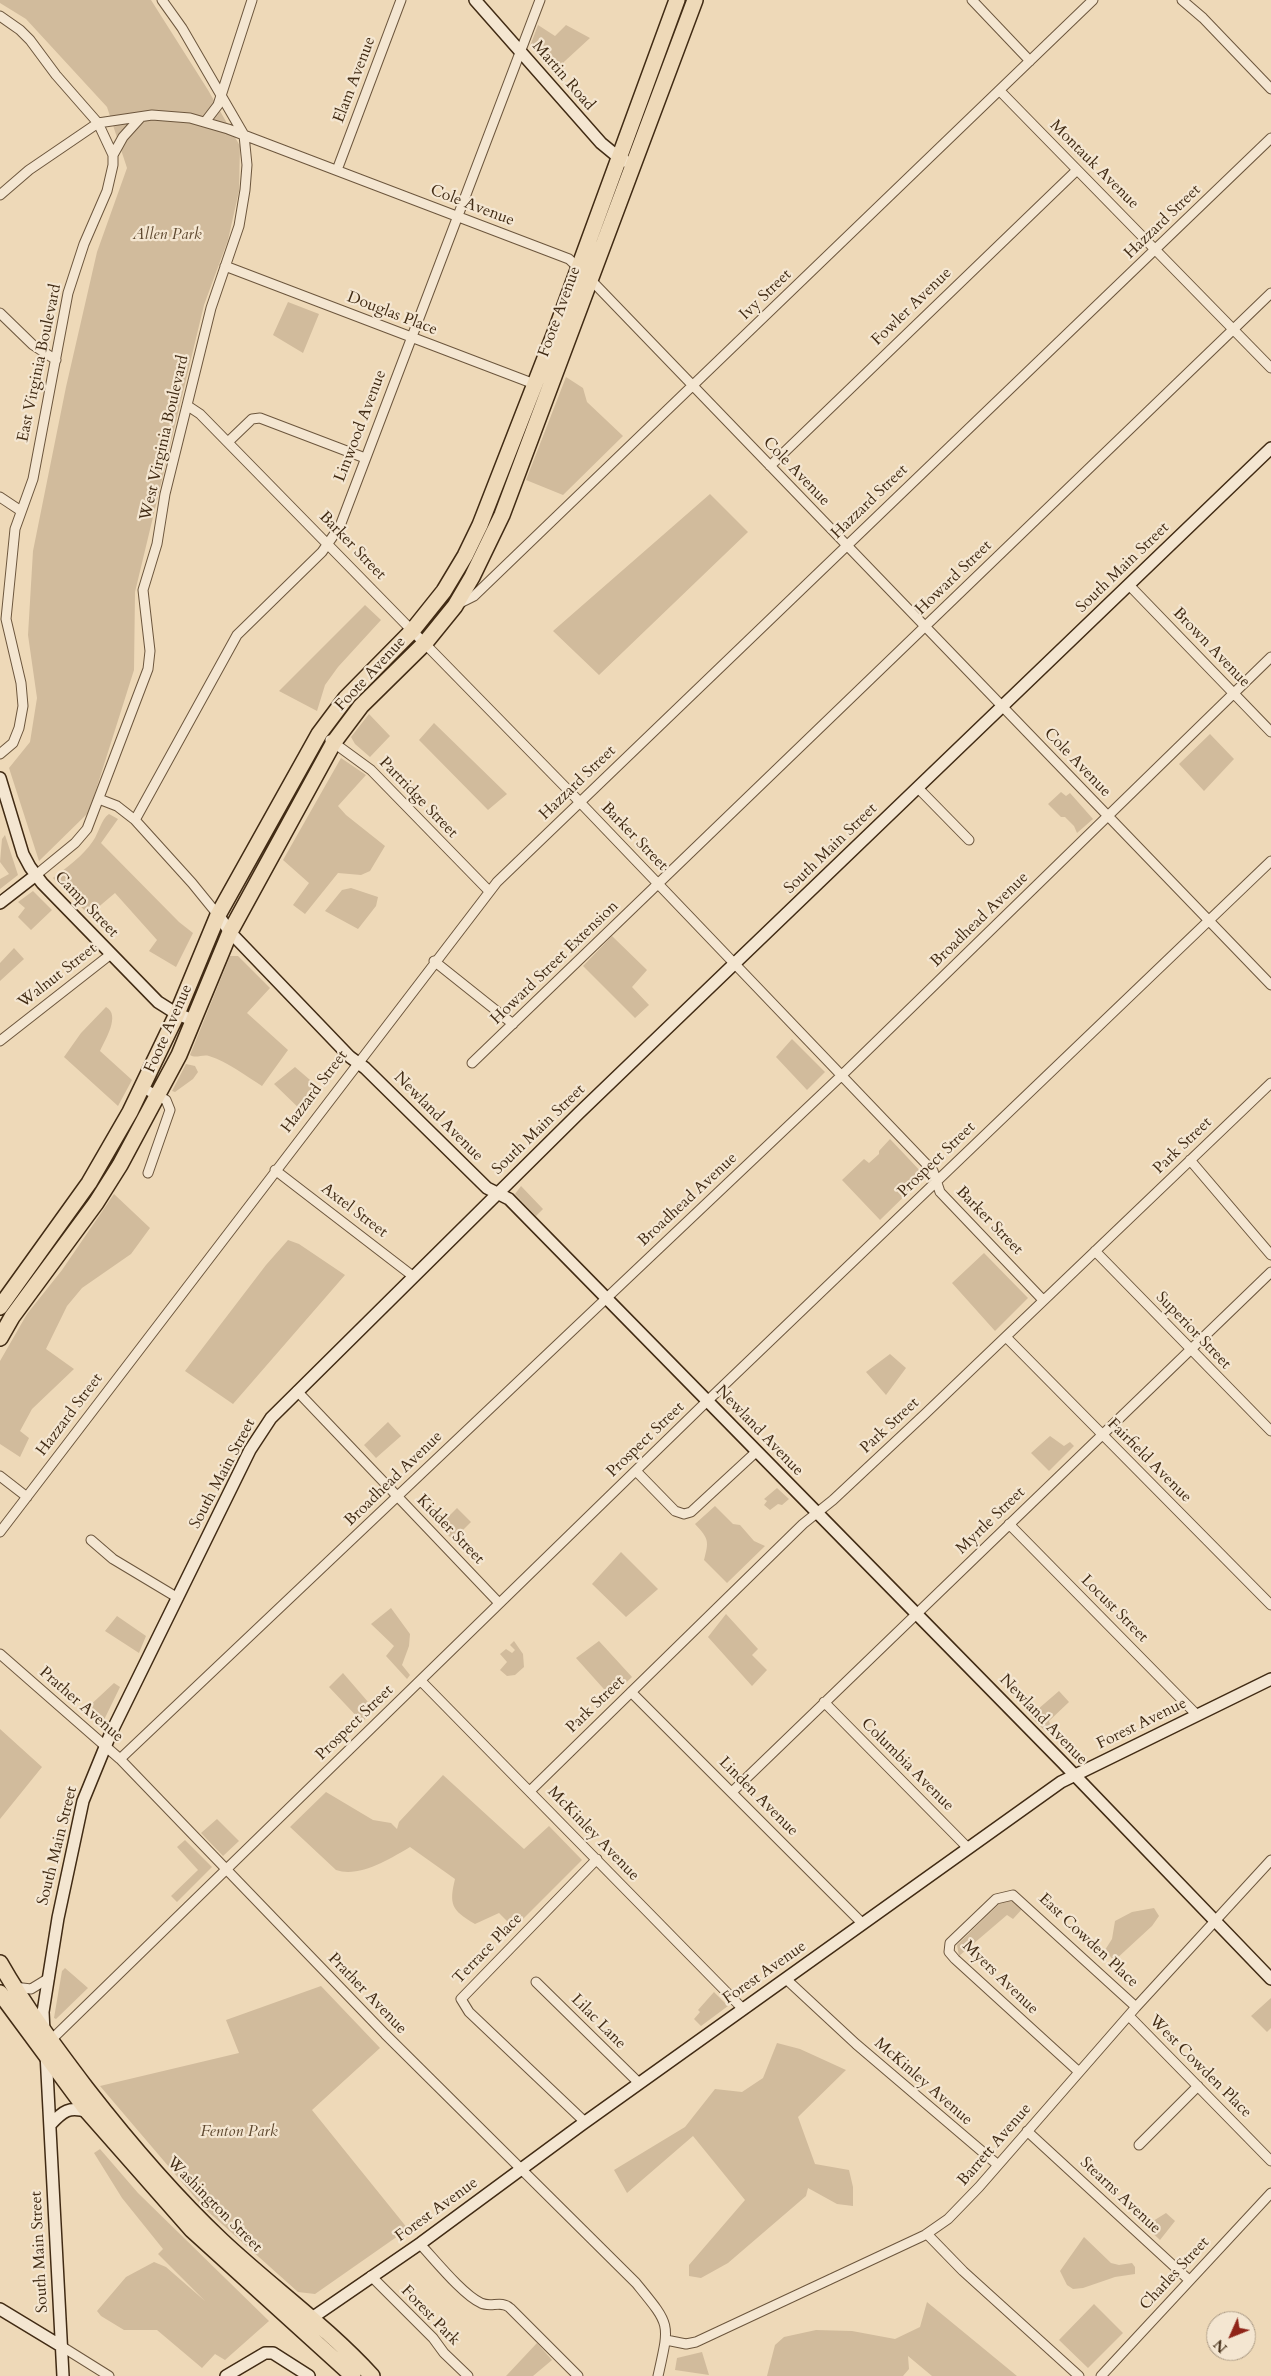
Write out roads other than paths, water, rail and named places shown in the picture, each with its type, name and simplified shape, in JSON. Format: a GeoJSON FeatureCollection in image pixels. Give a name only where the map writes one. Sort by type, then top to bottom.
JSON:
{"type":"FeatureCollection","features":[{"type":"Feature","properties":{"kind":"highway","name":"Foote Avenue"},"geometry":{"type":"LineString","coordinates":[[0,1307],[89,1183],[143,1088],[177,1014],[218,915],[319,734],[346,698],[412,631],[444,592],[465,556],[480,525],[534,384],[677,0]]}},
{"type":"Feature","properties":{"kind":"highway","name":"Foote Avenue"},"geometry":{"type":"LineString","coordinates":[[0,1338],[12,1317],[101,1196],[158,1095],[194,1020],[230,932],[334,742],[362,706],[425,643],[455,606],[472,578],[502,514],[695,0]]}},
{"type":"Feature","properties":{"kind":"highway"},"geometry":{"type":"LineString","coordinates":[[0,1963],[7,1990],[46,2046]]}},
{"type":"Feature","properties":{"kind":"highway","name":"Washington Street"},"geometry":{"type":"LineString","coordinates":[[46,2046],[88,2112],[192,2230],[354,2376]]}},
{"type":"Feature","properties":{"kind":"highway","name":"Washington Street"},"geometry":{"type":"LineString","coordinates":[[46,2046],[149,2165],[220,2240],[279,2293],[312,2317],[372,2376]]}},
{"type":"Feature","properties":{"kind":"street","name":"West Virginia Boulevard"},"geometry":{"type":"LineString","coordinates":[[36,875],[80,839],[87,829],[148,669],[150,651],[142,590],[154,558],[165,494],[211,308],[239,226],[245,190],[247,165],[244,136],[182,28],[162,0]]}},
{"type":"Feature","properties":{"kind":"street"},"geometry":{"type":"LineString","coordinates":[[205,122],[215,110],[222,95],[252,0]]}},
{"type":"Feature","properties":{"kind":"street","name":"Elam Avenue"},"geometry":{"type":"LineString","coordinates":[[336,170],[401,0]]}},
{"type":"Feature","properties":{"kind":"street","name":"Martin Road"},"geometry":{"type":"LineString","coordinates":[[475,0],[601,143],[618,157],[633,165]]}},
{"type":"Feature","properties":{"kind":"street","name":"Linwood Avenue"},"geometry":{"type":"LineString","coordinates":[[135,820],[237,635],[328,544],[340,526],[540,0]]}},
{"type":"Feature","properties":{"kind":"street"},"geometry":{"type":"LineString","coordinates":[[972,0],[1030,61]]}},
{"type":"Feature","properties":{"kind":"street","name":"Ivy Street"},"geometry":{"type":"LineString","coordinates":[[455,606],[474,596],[1094,0]]}},
{"type":"Feature","properties":{"kind":"street"},"geometry":{"type":"LineString","coordinates":[[1182,0],[1214,29],[1271,89]]}},
{"type":"Feature","properties":{"kind":"street","name":"East Virginia Boulevard"},"geometry":{"type":"LineString","coordinates":[[0,16],[20,30],[30,40],[56,75],[98,124],[113,155],[112,178],[84,244],[68,293],[33,478],[21,511],[12,546],[6,619],[21,683],[23,706],[19,728],[12,743],[1,753]]}},
{"type":"Feature","properties":{"kind":"street","name":"Montauk Avenue"},"geometry":{"type":"LineString","coordinates":[[1000,91],[1271,368]]}},
{"type":"Feature","properties":{"kind":"street","name":"Cole Avenue"},"geometry":{"type":"LineString","coordinates":[[98,124],[142,117],[172,116],[205,122],[569,259],[1271,985]]}},
{"type":"Feature","properties":{"kind":"street"},"geometry":{"type":"LineString","coordinates":[[113,155],[126,133],[142,117]]}},
{"type":"Feature","properties":{"kind":"street"},"geometry":{"type":"LineString","coordinates":[[0,195],[29,170],[98,124]]}},
{"type":"Feature","properties":{"kind":"street","name":"Hazzard Street"},"geometry":{"type":"LineString","coordinates":[[0,1532],[489,891],[1271,138]]}},
{"type":"Feature","properties":{"kind":"street","name":"Fowler Avenue"},"geometry":{"type":"LineString","coordinates":[[770,466],[1077,170]]}},
{"type":"Feature","properties":{"kind":"street","name":"Douglas Place"},"geometry":{"type":"LineString","coordinates":[[225,266],[549,390]]}},
{"type":"Feature","properties":{"kind":"street","name":"Howard Street"},"geometry":{"type":"LineString","coordinates":[[658,884],[1271,293]]}},
{"type":"Feature","properties":{"kind":"street"},"geometry":{"type":"LineString","coordinates":[[0,313],[33,346],[56,360]]}},
{"type":"Feature","properties":{"kind":"street","name":"Barker Street"},"geometry":{"type":"LineString","coordinates":[[188,406],[197,410],[425,643],[934,1171],[940,1192],[1043,1300]]}},
{"type":"Feature","properties":{"kind":"street"},"geometry":{"type":"LineString","coordinates":[[228,442],[252,419],[260,418],[365,458]]}},
{"type":"Feature","properties":{"kind":"street","name":"South Main Street"},"geometry":{"type":"LineString","coordinates":[[63,2376],[43,2012],[58,1918],[83,1801],[106,1746],[253,1444],[271,1418],[497,1194],[1271,448]]}},
{"type":"Feature","properties":{"kind":"street"},"geometry":{"type":"LineString","coordinates":[[0,497],[21,511]]}},
{"type":"Feature","properties":{"kind":"street","name":"Brown Avenue"},"geometry":{"type":"LineString","coordinates":[[1129,585],[1271,732]]}},
{"type":"Feature","properties":{"kind":"street","name":"Broadhead Avenue"},"geometry":{"type":"LineString","coordinates":[[120,1759],[841,1076],[1271,658]]}},
{"type":"Feature","properties":{"kind":"street","name":"Partridge Street"},"geometry":{"type":"LineString","coordinates":[[319,734],[334,742],[371,770],[489,891]]}},
{"type":"Feature","properties":{"kind":"street","name":"Camp Street"},"geometry":{"type":"LineString","coordinates":[[0,778],[23,854],[36,875],[158,1002],[177,1014],[194,1020]]}},
{"type":"Feature","properties":{"kind":"street"},"geometry":{"type":"LineString","coordinates":[[918,788],[969,840]]}},
{"type":"Feature","properties":{"kind":"street"},"geometry":{"type":"LineString","coordinates":[[99,799],[117,806],[135,820],[196,887],[218,915]]}},
{"type":"Feature","properties":{"kind":"street","name":"Prospect Street"},"geometry":{"type":"LineString","coordinates":[[46,2046],[226,1868],[708,1401],[1271,861]]}},
{"type":"Feature","properties":{"kind":"street"},"geometry":{"type":"LineString","coordinates":[[0,903],[36,875]]}},
{"type":"Feature","properties":{"kind":"street","name":"Howard Street Extension"},"geometry":{"type":"LineString","coordinates":[[472,1063],[658,884]]}},
{"type":"Feature","properties":{"kind":"street","name":"Newland Avenue"},"geometry":{"type":"LineString","coordinates":[[218,915],[230,932],[357,1062],[366,1068],[487,1188],[509,1199],[1271,1979]]}},
{"type":"Feature","properties":{"kind":"street","name":"Walnut Street"},"geometry":{"type":"LineString","coordinates":[[0,1041],[111,954]]}},
{"type":"Feature","properties":{"kind":"street"},"geometry":{"type":"LineString","coordinates":[[434,962],[513,1024]]}},
{"type":"Feature","properties":{"kind":"street","name":"Park Street"},"geometry":{"type":"LineString","coordinates":[[530,1790],[816,1514],[1006,1337],[1271,1083]]}},
{"type":"Feature","properties":{"kind":"street"},"geometry":{"type":"LineString","coordinates":[[143,1088],[169,1103],[170,1110],[148,1173]]}},
{"type":"Feature","properties":{"kind":"street"},"geometry":{"type":"LineString","coordinates":[[1190,1160],[1271,1255]]}},
{"type":"Feature","properties":{"kind":"street","name":"Axtel Street"},"geometry":{"type":"LineString","coordinates":[[275,1170],[414,1277]]}},
{"type":"Feature","properties":{"kind":"street","name":"Superior Street"},"geometry":{"type":"LineString","coordinates":[[1095,1251],[1271,1431]]}},
{"type":"Feature","properties":{"kind":"street","name":"Myrtle Street"},"geometry":{"type":"LineString","coordinates":[[732,1792],[1271,1272]]}},
{"type":"Feature","properties":{"kind":"street","name":"Fairfield Avenue"},"geometry":{"type":"LineString","coordinates":[[1006,1337],[1271,1605]]}},
{"type":"Feature","properties":{"kind":"street","name":"Kidder Street"},"geometry":{"type":"LineString","coordinates":[[298,1391],[499,1604]]}},
{"type":"Feature","properties":{"kind":"street"},"geometry":{"type":"LineString","coordinates":[[636,1471],[675,1511],[684,1514],[695,1509],[756,1452]]}},
{"type":"Feature","properties":{"kind":"street"},"geometry":{"type":"LineString","coordinates":[[0,1476],[27,1497]]}},
{"type":"Feature","properties":{"kind":"street","name":"Locust Street"},"geometry":{"type":"LineString","coordinates":[[1009,1524],[1197,1715]]}},
{"type":"Feature","properties":{"kind":"street"},"geometry":{"type":"LineString","coordinates":[[91,1540],[113,1559],[178,1598]]}},
{"type":"Feature","properties":{"kind":"street","name":"Prather Avenue"},"geometry":{"type":"LineString","coordinates":[[0,1654],[120,1759],[385,2034],[636,2283],[663,2317],[667,2326],[658,2376]]}},
{"type":"Feature","properties":{"kind":"street","name":"Forest Avenue"},"geometry":{"type":"LineString","coordinates":[[299,2328],[312,2317],[420,2244],[585,2122],[968,1848],[1074,1776],[1271,1679]]}},
{"type":"Feature","properties":{"kind":"street","name":"McKinley Avenue"},"geometry":{"type":"LineString","coordinates":[[421,1681],[743,2009]]}},
{"type":"Feature","properties":{"kind":"street","name":"Linden Avenue"},"geometry":{"type":"LineString","coordinates":[[631,1692],[863,1924]]}},
{"type":"Feature","properties":{"kind":"street","name":"Columbia Avenue"},"geometry":{"type":"LineString","coordinates":[[824,1702],[968,1848]]}},
{"type":"Feature","properties":{"kind":"street","name":"Terrace Place"},"geometry":{"type":"LineString","coordinates":[[585,2122],[469,2012],[461,1999],[597,1859]]}},
{"type":"Feature","properties":{"kind":"street","name":"Barrett Avenue"},"geometry":{"type":"LineString","coordinates":[[666,2340],[686,2344],[696,2342],[927,2234],[948,2219],[998,2165],[1136,2007],[1271,1860]]}},
{"type":"Feature","properties":{"kind":"street","name":"Myers Avenue"},"geometry":{"type":"LineString","coordinates":[[1018,1898],[1008,1895],[996,1899],[950,1943],[949,1952],[1079,2072]]}},
{"type":"Feature","properties":{"kind":"street","name":"East Cowden Place"},"geometry":{"type":"LineString","coordinates":[[1018,1898],[1136,2007]]}},
{"type":"Feature","properties":{"kind":"street"},"geometry":{"type":"LineString","coordinates":[[7,1990],[31,1990],[49,1978]]}},
{"type":"Feature","properties":{"kind":"street","name":"McKinley Avenue"},"geometry":{"type":"LineString","coordinates":[[786,1979],[862,2049],[998,2165]]}},
{"type":"Feature","properties":{"kind":"street","name":"Lilac Lane"},"geometry":{"type":"LineString","coordinates":[[536,1982],[639,2083]]}},
{"type":"Feature","properties":{"kind":"street","name":"West Cowden Place"},"geometry":{"type":"LineString","coordinates":[[1129,2016],[1271,2161]]}},
{"type":"Feature","properties":{"kind":"street"},"geometry":{"type":"LineString","coordinates":[[1139,2145],[1198,2086]]}},
{"type":"Feature","properties":{"kind":"street"},"geometry":{"type":"LineString","coordinates":[[50,2125],[66,2111],[76,2108],[88,2112]]}},
{"type":"Feature","properties":{"kind":"street","name":"Stearns Avenue"},"geometry":{"type":"LineString","coordinates":[[1027,2132],[1189,2280]]}},
{"type":"Feature","properties":{"kind":"street","name":"Charles Street"},"geometry":{"type":"LineString","coordinates":[[1101,2376],[1271,2193]]}},
{"type":"Feature","properties":{"kind":"street"},"geometry":{"type":"LineString","coordinates":[[927,2234],[963,2271],[1079,2376]]}},
{"type":"Feature","properties":{"kind":"street"},"geometry":{"type":"LineString","coordinates":[[420,2244],[474,2299],[487,2305],[502,2304],[507,2306],[578,2376]]}},
{"type":"Feature","properties":{"kind":"street","name":"Forest Park"},"geometry":{"type":"LineString","coordinates":[[372,2276],[468,2376]]}},
{"type":"Feature","properties":{"kind":"street"},"geometry":{"type":"LineString","coordinates":[[0,2308],[109,2376]]}},
{"type":"Feature","properties":{"kind":"street"},"geometry":{"type":"LineString","coordinates":[[226,2376],[265,2353],[273,2353],[309,2376]]}},
{"type":"Feature","properties":{"kind":"park label","name":"Allen Park"},"geometry":{"type":"Point","coordinates":[167,235]}},
{"type":"Feature","properties":{"kind":"park label","name":"Fenton Park"},"geometry":{"type":"Point","coordinates":[239,2132]}}]}
